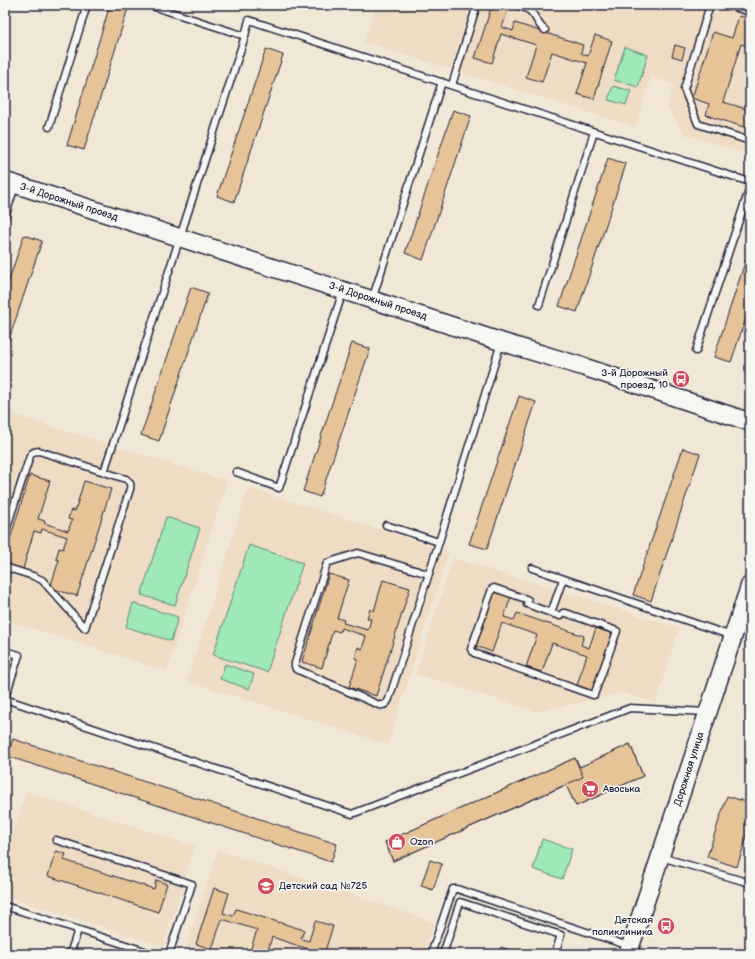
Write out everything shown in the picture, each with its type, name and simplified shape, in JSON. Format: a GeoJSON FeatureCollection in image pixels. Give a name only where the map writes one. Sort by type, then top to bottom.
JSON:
{"type":"FeatureCollection","features":[{"type":"Feature","properties":{"kind":"street","name":"3-й Дорожный проезд"},"geometry":{"type":"LineString","coordinates":[[10,183],[502,342],[584,367],[750,422]]}},
{"type":"Feature","properties":{"kind":"street","name":"Дорожная улица"},"geometry":{"type":"LineString","coordinates":[[629,950],[750,585]]}},
{"type":"Feature","properties":{"kind":"lane"},"geometry":{"type":"LineString","coordinates":[[49,127],[87,5]]}},
{"type":"Feature","properties":{"kind":"lane"},"geometry":{"type":"LineString","coordinates":[[155,5],[155,7],[245,36]]}},
{"type":"Feature","properties":{"kind":"lane"},"geometry":{"type":"LineString","coordinates":[[452,85],[477,5]]}},
{"type":"Feature","properties":{"kind":"lane"},"geometry":{"type":"LineString","coordinates":[[516,5],[531,11],[538,24],[545,30]]}},
{"type":"Feature","properties":{"kind":"lane"},"geometry":{"type":"LineString","coordinates":[[710,5],[684,89],[698,124],[750,141]]}},
{"type":"Feature","properties":{"kind":"lane"},"geometry":{"type":"LineString","coordinates":[[727,5],[750,12]]}},
{"type":"Feature","properties":{"kind":"lane"},"geometry":{"type":"LineString","coordinates":[[104,472],[249,20],[750,182]]}},
{"type":"Feature","properties":{"kind":"lane"},"geometry":{"type":"LineString","coordinates":[[372,300],[442,82]]}},
{"type":"Feature","properties":{"kind":"lane"},"geometry":{"type":"LineString","coordinates":[[539,305],[594,132]]}},
{"type":"Feature","properties":{"kind":"lane"},"geometry":{"type":"LineString","coordinates":[[5,217],[10,183]]}},
{"type":"Feature","properties":{"kind":"lane"},"geometry":{"type":"LineString","coordinates":[[696,351],[750,187]]}},
{"type":"Feature","properties":{"kind":"lane"},"geometry":{"type":"LineString","coordinates":[[236,472],[279,488],[343,290]]}},
{"type":"Feature","properties":{"kind":"lane"},"geometry":{"type":"LineString","coordinates":[[428,574],[358,553],[327,563],[295,663],[296,669],[379,705],[383,706],[387,703],[502,342]]}},
{"type":"Feature","properties":{"kind":"lane"},"geometry":{"type":"LineString","coordinates":[[5,533],[30,456],[35,451],[126,479],[129,482],[130,485],[128,496],[85,628],[42,580],[5,567]]}},
{"type":"Feature","properties":{"kind":"lane"},"geometry":{"type":"LineString","coordinates":[[386,525],[439,542]]}},
{"type":"Feature","properties":{"kind":"lane"},"geometry":{"type":"LineString","coordinates":[[532,568],[733,636]]}},
{"type":"Feature","properties":{"kind":"lane"},"geometry":{"type":"LineString","coordinates":[[551,613],[563,579]]}},
{"type":"Feature","properties":{"kind":"lane"},"geometry":{"type":"LineString","coordinates":[[494,588],[526,598],[528,600],[527,604],[551,613],[560,616],[563,613],[566,613],[617,631],[594,695],[482,656],[472,651],[471,646],[492,589],[494,588]]}},
{"type":"Feature","properties":{"kind":"lane"},"geometry":{"type":"LineString","coordinates":[[5,651],[19,655],[5,699],[352,814],[630,708],[708,712]]}},
{"type":"Feature","properties":{"kind":"lane"},"geometry":{"type":"LineString","coordinates":[[56,840],[192,884],[169,954]]}},
{"type":"Feature","properties":{"kind":"lane"},"geometry":{"type":"LineString","coordinates":[[660,856],[750,883]]}},
{"type":"Feature","properties":{"kind":"lane"},"geometry":{"type":"LineString","coordinates":[[432,954],[453,889],[457,889],[564,925],[629,950]]}},
{"type":"Feature","properties":{"kind":"lane"},"geometry":{"type":"LineString","coordinates":[[443,954],[460,902],[561,935]]}},
{"type":"Feature","properties":{"kind":"lane"},"geometry":{"type":"LineString","coordinates":[[5,906],[154,954]]}},
{"type":"Feature","properties":{"kind":"lane"},"geometry":{"type":"LineString","coordinates":[[555,954],[564,925]]}},
{"type":"Feature","properties":{"kind":"lane"},"geometry":{"type":"LineString","coordinates":[[70,954],[78,930]]}},
{"type":"Feature","properties":{"kind":"shaded area"},"geometry":{"type":"Polygon","coordinates":[[[376,5],[750,5],[750,155],[684,134],[667,107],[673,84],[651,77],[635,127],[364,42],[376,5]]]}},
{"type":"Feature","properties":{"kind":"shaded area"},"geometry":{"type":"Polygon","coordinates":[[[5,412],[227,481],[167,671],[8,621],[5,617],[5,412]]]}},
{"type":"Feature","properties":{"kind":"shaded area"},"geometry":{"type":"Polygon","coordinates":[[[248,488],[449,551],[388,744],[187,681],[248,488]]]}},
{"type":"Feature","properties":{"kind":"shaded area"},"geometry":{"type":"Polygon","coordinates":[[[453,558],[679,628],[656,703],[622,693],[537,712],[416,674],[453,558]]]}},
{"type":"Feature","properties":{"kind":"shaded area"},"geometry":{"type":"Polygon","coordinates":[[[26,792],[195,846],[163,946],[5,896],[5,847],[8,847],[26,792]]]}},
{"type":"Feature","properties":{"kind":"shaded area","name":"Детский сад №725"},"geometry":{"type":"Polygon","coordinates":[[[218,850],[434,922],[423,954],[197,954],[185,950],[218,850]]]}},
{"type":"Feature","properties":{"kind":"green space"},"geometry":{"type":"Polygon","coordinates":[[[625,47],[648,55],[638,87],[614,80],[625,47]]]}},
{"type":"Feature","properties":{"kind":"green space"},"geometry":{"type":"Polygon","coordinates":[[[613,86],[631,91],[626,105],[608,100],[613,86]]]}},
{"type":"Feature","properties":{"kind":"green space"},"geometry":{"type":"Polygon","coordinates":[[[166,517],[200,528],[175,605],[141,595],[166,517]]]}},
{"type":"Feature","properties":{"kind":"green space"},"geometry":{"type":"Polygon","coordinates":[[[249,545],[303,563],[267,672],[213,655],[249,545]]]}},
{"type":"Feature","properties":{"kind":"green space"},"geometry":{"type":"Polygon","coordinates":[[[133,603],[178,617],[171,641],[126,627],[133,603]]]}},
{"type":"Feature","properties":{"kind":"green space"},"geometry":{"type":"Polygon","coordinates":[[[225,664],[254,674],[249,689],[220,679],[225,664]]]}},
{"type":"Feature","properties":{"kind":"green space"},"geometry":{"type":"Polygon","coordinates":[[[542,839],[572,849],[562,879],[533,869],[542,839]]]}},
{"type":"Feature","properties":{"kind":"building"},"geometry":{"type":"Polygon","coordinates":[[[110,5],[129,5],[84,150],[67,145],[110,5]]]}},
{"type":"Feature","properties":{"kind":"building"},"geometry":{"type":"Polygon","coordinates":[[[492,5],[509,7],[502,27],[513,31],[515,23],[583,45],[581,53],[588,56],[595,35],[612,41],[594,99],[577,94],[587,63],[552,52],[542,82],[526,77],[536,45],[501,34],[492,63],[475,58],[492,5]]]}},
{"type":"Feature","properties":{"kind":"building"},"geometry":{"type":"Polygon","coordinates":[[[739,16],[750,19],[750,47],[741,44],[723,102],[750,110],[750,129],[706,115],[709,104],[692,98],[713,32],[732,38],[739,16]]]}},
{"type":"Feature","properties":{"kind":"building"},"geometry":{"type":"Polygon","coordinates":[[[675,45],[685,48],[682,59],[672,56],[675,45]]]}},
{"type":"Feature","properties":{"kind":"building"},"geometry":{"type":"Polygon","coordinates":[[[266,49],[283,55],[234,202],[217,196],[266,49]]]}},
{"type":"Feature","properties":{"kind":"building"},"geometry":{"type":"Polygon","coordinates":[[[453,110],[471,116],[423,260],[405,253],[453,110]]]}},
{"type":"Feature","properties":{"kind":"building"},"geometry":{"type":"Polygon","coordinates":[[[608,158],[626,164],[577,312],[559,306],[608,158]]]}},
{"type":"Feature","properties":{"kind":"building"},"geometry":{"type":"Polygon","coordinates":[[[24,235],[42,241],[5,351],[5,292],[24,235]]]}},
{"type":"Feature","properties":{"kind":"building"},"geometry":{"type":"Polygon","coordinates":[[[750,247],[750,306],[731,362],[714,357],[750,247]]]}},
{"type":"Feature","properties":{"kind":"building"},"geometry":{"type":"Polygon","coordinates":[[[191,287],[208,293],[159,441],[141,435],[191,287]]]}},
{"type":"Feature","properties":{"kind":"building"},"geometry":{"type":"Polygon","coordinates":[[[352,343],[370,349],[320,497],[303,491],[352,343]]]}},
{"type":"Feature","properties":{"kind":"building"},"geometry":{"type":"Polygon","coordinates":[[[519,396],[536,402],[487,549],[469,544],[519,396]]]}},
{"type":"Feature","properties":{"kind":"building"},"geometry":{"type":"Polygon","coordinates":[[[683,448],[700,454],[651,601],[633,595],[683,448]]]}},
{"type":"Feature","properties":{"kind":"building"},"geometry":{"type":"Polygon","coordinates":[[[30,475],[50,481],[38,519],[45,521],[44,523],[68,531],[72,520],[68,519],[71,510],[75,511],[84,481],[111,489],[77,596],[50,588],[59,560],[56,559],[59,548],[63,549],[67,537],[42,529],[41,533],[34,531],[23,569],[5,563],[5,555],[30,475]]]}},
{"type":"Feature","properties":{"kind":"building"},"geometry":{"type":"Polygon","coordinates":[[[329,574],[349,580],[337,618],[344,620],[343,623],[368,630],[371,619],[367,618],[370,609],[374,611],[383,580],[410,588],[376,696],[349,687],[358,659],[355,658],[358,647],[362,649],[366,636],[341,628],[340,632],[333,630],[322,668],[302,662],[329,574]]]}},
{"type":"Feature","properties":{"kind":"building"},"geometry":{"type":"Polygon","coordinates":[[[495,591],[511,597],[504,617],[514,620],[517,613],[584,636],[581,645],[589,648],[596,628],[613,634],[593,691],[577,685],[587,655],[552,643],[542,672],[526,667],[537,635],[502,623],[492,652],[476,646],[495,591]]]}},
{"type":"Feature","properties":{"kind":"building"},"geometry":{"type":"Polygon","coordinates":[[[13,739],[337,844],[331,862],[7,756],[13,739]]]}},
{"type":"Feature","properties":{"kind":"building"},"geometry":{"type":"Polygon","coordinates":[[[630,744],[643,776],[576,806],[566,785],[584,777],[580,767],[630,744]]]}},
{"type":"Feature","properties":{"kind":"building"},"geometry":{"type":"Polygon","coordinates":[[[630,744],[643,776],[576,806],[566,785],[393,861],[385,842],[575,758],[580,767],[630,744]]]}},
{"type":"Feature","properties":{"kind":"building"},"geometry":{"type":"Polygon","coordinates":[[[575,758],[583,777],[393,861],[385,842],[575,758]]]}},
{"type":"Feature","properties":{"kind":"building"},"geometry":{"type":"Polygon","coordinates":[[[727,796],[750,803],[750,827],[737,867],[707,857],[727,796]]]}},
{"type":"Feature","properties":{"kind":"building"},"geometry":{"type":"Polygon","coordinates":[[[56,851],[66,854],[64,860],[154,889],[156,880],[167,884],[158,912],[48,876],[56,851]]]}},
{"type":"Feature","properties":{"kind":"building"},"geometry":{"type":"Polygon","coordinates":[[[430,860],[442,864],[433,890],[421,886],[430,860]]]}},
{"type":"Feature","properties":{"kind":"building"},"geometry":{"type":"Polygon","coordinates":[[[214,888],[229,893],[223,913],[233,916],[236,909],[304,930],[301,939],[309,941],[315,921],[333,926],[324,954],[306,954],[308,949],[272,937],[267,954],[249,954],[257,930],[222,919],[212,949],[196,944],[214,888]]]}},
{"type":"Feature","properties":{"kind":"building"},"geometry":{"type":"Polygon","coordinates":[[[501,947],[522,954],[498,954],[501,947]]]}},
{"type":"Feature","properties":{"kind":"place","name":"3-й Дорожный проезд, 10"},"geometry":{"type":"Point","coordinates":[681,379]}},
{"type":"Feature","properties":{"kind":"place","name":"Авоська"},"geometry":{"type":"Point","coordinates":[590,789]}},
{"type":"Feature","properties":{"kind":"place","name":"Ozon"},"geometry":{"type":"Point","coordinates":[397,842]}},
{"type":"Feature","properties":{"kind":"place","name":"Детский сад №725"},"geometry":{"type":"Point","coordinates":[266,886]}},
{"type":"Feature","properties":{"kind":"place","name":"Детская поликлиника"},"geometry":{"type":"Point","coordinates":[666,926]}}]}
